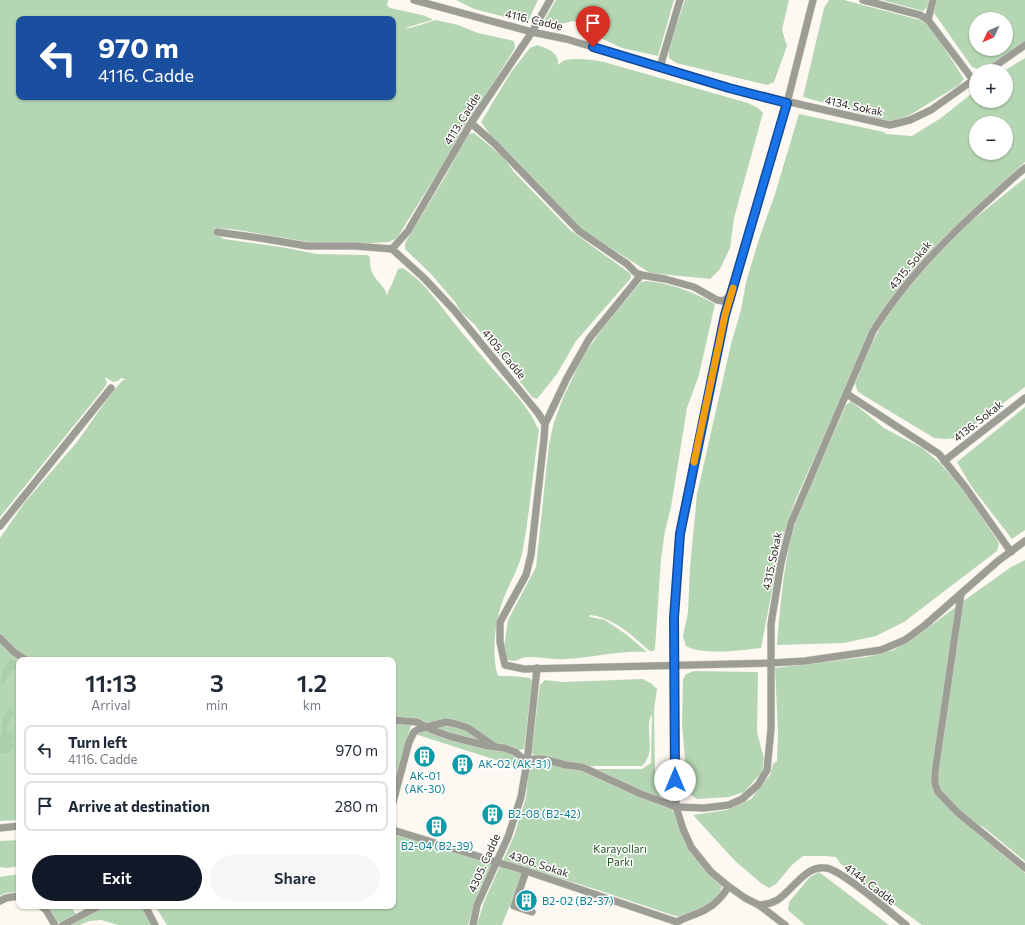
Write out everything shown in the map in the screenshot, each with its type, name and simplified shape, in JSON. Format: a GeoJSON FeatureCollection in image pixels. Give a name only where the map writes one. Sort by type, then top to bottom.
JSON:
{"type":"FeatureCollection","features":[{"type":"Feature","properties":{"kind":"street","name":"4116. Cadde"},"geometry":{"type":"LineString","coordinates":[[414,0],[532,32],[566,39],[729,88],[787,103]]}},
{"type":"Feature","properties":{"kind":"street","name":"4113. Cadde"},"geometry":{"type":"LineString","coordinates":[[392,249],[408,231],[471,123],[532,32],[550,0]]}},
{"type":"Feature","properties":{"kind":"street"},"geometry":{"type":"LineString","coordinates":[[660,67],[680,0]]}},
{"type":"Feature","properties":{"kind":"street"},"geometry":{"type":"LineString","coordinates":[[785,925],[759,905],[745,898],[728,886],[711,872],[691,847],[683,829],[676,807],[674,618],[680,534],[725,315],[787,103],[813,0]]}},
{"type":"Feature","properties":{"kind":"street"},"geometry":{"type":"LineString","coordinates":[[863,0],[920,15],[928,20],[969,71]]}},
{"type":"Feature","properties":{"kind":"street"},"geometry":{"type":"LineString","coordinates":[[928,20],[933,0]]}},
{"type":"Feature","properties":{"kind":"street"},"geometry":{"type":"LineString","coordinates":[[998,64],[1025,45]]}},
{"type":"Feature","properties":{"kind":"street","name":"4134. Sokak"},"geometry":{"type":"LineString","coordinates":[[787,103],[890,125],[910,120],[931,110],[969,83]]}},
{"type":"Feature","properties":{"kind":"street"},"geometry":{"type":"LineString","coordinates":[[471,123],[496,144],[579,231],[627,264],[636,273],[688,285],[717,300],[723,301],[731,296]]}},
{"type":"Feature","properties":{"kind":"street","name":"4315. Sokak"},"geometry":{"type":"LineString","coordinates":[[527,762],[532,759],[543,759],[566,765],[582,767],[641,794],[676,807],[704,808],[729,805],[742,799],[758,785],[767,770],[771,729],[772,624],[781,564],[791,523],[874,331],[887,309],[925,261],[954,232],[1025,168]]}},
{"type":"Feature","properties":{"kind":"street"},"geometry":{"type":"LineString","coordinates":[[217,232],[266,238],[308,246],[354,246],[392,249]]}},
{"type":"Feature","properties":{"kind":"street","name":"4105. Cadde"},"geometry":{"type":"LineString","coordinates":[[392,249],[424,278],[454,310],[533,407],[545,424]]}},
{"type":"Feature","properties":{"kind":"street"},"geometry":{"type":"LineString","coordinates":[[641,275],[589,339],[567,378],[545,424],[531,555],[526,575],[500,622],[500,642],[505,665],[524,669],[771,663],[805,661],[881,650],[906,640],[1011,552],[1023,544]]}},
{"type":"Feature","properties":{"kind":"street"},"geometry":{"type":"LineString","coordinates":[[0,526],[111,388]]}},
{"type":"Feature","properties":{"kind":"street"},"geometry":{"type":"LineString","coordinates":[[847,394],[939,454],[966,488],[1011,552]]}},
{"type":"Feature","properties":{"kind":"street","name":"4136. Sokak"},"geometry":{"type":"LineString","coordinates":[[944,461],[1025,398]]}},
{"type":"Feature","properties":{"kind":"street"},"geometry":{"type":"LineString","coordinates":[[961,594],[935,772],[935,784],[938,792],[957,812],[1025,868]]}},
{"type":"Feature","properties":{"kind":"street"},"geometry":{"type":"LineString","coordinates":[[0,638],[14,652],[22,657]]}},
{"type":"Feature","properties":{"kind":"street","name":"4305. Cadde"},"geometry":{"type":"LineString","coordinates":[[473,925],[477,905],[508,837],[521,798],[527,762],[537,668]]}},
{"type":"Feature","properties":{"kind":"street"},"geometry":{"type":"LineString","coordinates":[[396,720],[417,722],[452,737],[488,746],[504,748],[515,752],[527,762]]}},
{"type":"Feature","properties":{"kind":"street"},"geometry":{"type":"LineString","coordinates":[[396,791],[409,742],[414,732],[419,729],[446,722],[456,724],[468,728],[496,747]]}},
{"type":"Feature","properties":{"kind":"street"},"geometry":{"type":"LineString","coordinates":[[0,828],[16,826]]}},
{"type":"Feature","properties":{"kind":"street","name":"4306. Sokak"},"geometry":{"type":"LineString","coordinates":[[396,831],[526,871],[677,922],[711,907],[726,891],[728,886]]}},
{"type":"Feature","properties":{"kind":"street","name":"4144. Cadde"},"geometry":{"type":"LineString","coordinates":[[759,905],[768,905],[776,902],[804,874],[816,868],[827,868],[841,874],[906,925]]}},
{"type":"Feature","properties":{"kind":"street"},"geometry":{"type":"LineString","coordinates":[[526,871],[514,906],[532,912]]}},
{"type":"Feature","properties":{"kind":"street"},"geometry":{"type":"LineString","coordinates":[[0,901],[6,898],[16,896]]}},
{"type":"Feature","properties":{"kind":"street"},"geometry":{"type":"LineString","coordinates":[[45,909],[55,925]]}},
{"type":"Feature","properties":{"kind":"street"},"geometry":{"type":"LineString","coordinates":[[63,925],[93,909]]}},
{"type":"Feature","properties":{"kind":"street"},"geometry":{"type":"LineString","coordinates":[[146,909],[155,925]]}},
{"type":"Feature","properties":{"kind":"green space"},"geometry":{"type":"Polygon","coordinates":[[[0,0],[388,0],[387,5],[390,8],[422,15],[432,19],[405,28],[410,28],[436,20],[458,25],[478,33],[514,41],[515,48],[397,238],[389,242],[314,243],[232,229],[214,228],[213,232],[224,239],[317,254],[368,255],[370,258],[372,272],[386,292],[386,296],[398,269],[403,268],[417,279],[429,292],[529,411],[539,431],[528,520],[522,556],[500,608],[494,648],[498,676],[530,678],[532,682],[524,749],[515,751],[491,742],[461,723],[425,724],[396,719],[396,657],[25,657],[0,633],[0,538],[25,502],[77,442],[110,395],[125,379],[121,378],[118,381],[113,382],[105,377],[107,383],[0,517],[0,0]]]}},
{"type":"Feature","properties":{"kind":"green space"},"geometry":{"type":"Polygon","coordinates":[[[456,0],[538,0],[529,19],[529,23],[474,9],[456,0]]]}},
{"type":"Feature","properties":{"kind":"green space"},"geometry":{"type":"Polygon","coordinates":[[[556,0],[674,0],[658,56],[622,48],[594,35],[574,21],[547,27],[544,21],[556,0]]]}},
{"type":"Feature","properties":{"kind":"green space"},"geometry":{"type":"Polygon","coordinates":[[[685,0],[789,0],[782,30],[787,46],[774,82],[767,85],[676,63],[669,58],[669,48],[685,0]]]}},
{"type":"Feature","properties":{"kind":"green space"},"geometry":{"type":"Polygon","coordinates":[[[829,0],[844,0],[920,20],[930,26],[964,79],[959,85],[910,115],[892,122],[803,97],[824,8],[829,0]]]}},
{"type":"Feature","properties":{"kind":"green space"},"geometry":{"type":"Polygon","coordinates":[[[882,0],[929,0],[927,7],[923,11],[882,0]]]}},
{"type":"Feature","properties":{"kind":"green space"},"geometry":{"type":"Polygon","coordinates":[[[936,0],[1025,0],[1025,42],[1013,50],[1013,12],[969,12],[969,56],[1004,56],[991,64],[970,64],[934,13],[936,0]]]}},
{"type":"Feature","properties":{"kind":"green space"},"geometry":{"type":"Polygon","coordinates":[[[537,45],[549,49],[555,54],[558,65],[563,61],[572,59],[604,62],[748,103],[758,108],[763,113],[734,218],[730,248],[720,269],[710,279],[650,273],[586,232],[576,225],[517,161],[491,136],[481,122],[511,72],[530,48],[537,45]]]}},
{"type":"Feature","properties":{"kind":"green space"},"geometry":{"type":"Polygon","coordinates":[[[1025,58],[1025,162],[945,236],[926,256],[877,319],[866,338],[858,360],[795,501],[786,527],[780,548],[761,648],[712,652],[702,651],[686,646],[683,636],[688,612],[690,568],[697,494],[731,344],[741,310],[746,282],[799,114],[884,132],[886,134],[912,136],[941,118],[969,96],[969,108],[1013,108],[1013,65],[1025,58]]]}},
{"type":"Feature","properties":{"kind":"green space"},"geometry":{"type":"Polygon","coordinates":[[[474,133],[503,157],[514,172],[570,230],[631,274],[631,278],[576,341],[557,374],[537,399],[532,397],[474,324],[461,312],[455,302],[431,274],[405,249],[405,243],[445,177],[468,134],[474,133]]]}},
{"type":"Feature","properties":{"kind":"green space"},"geometry":{"type":"Polygon","coordinates":[[[1025,178],[1025,387],[956,438],[934,438],[858,392],[855,384],[867,353],[883,322],[898,298],[954,235],[1025,178]]]}},
{"type":"Feature","properties":{"kind":"green space"},"geometry":{"type":"Polygon","coordinates":[[[646,281],[682,289],[715,304],[699,375],[687,408],[671,507],[665,531],[661,559],[655,649],[650,651],[623,628],[607,620],[590,615],[590,617],[605,620],[627,635],[647,652],[627,652],[565,659],[528,657],[514,661],[508,660],[504,647],[508,620],[536,567],[549,444],[554,422],[563,398],[583,356],[605,325],[641,282],[646,281]]]}},
{"type":"Feature","properties":{"kind":"green space"},"geometry":{"type":"Polygon","coordinates":[[[851,401],[884,428],[922,448],[939,462],[964,491],[999,543],[997,551],[904,622],[876,636],[844,643],[777,645],[784,577],[794,528],[804,499],[846,405],[851,401]]]}},
{"type":"Feature","properties":{"kind":"green space"},"geometry":{"type":"Polygon","coordinates":[[[1025,407],[1025,530],[1012,539],[971,486],[957,462],[1025,407]]]}},
{"type":"Feature","properties":{"kind":"green space"},"geometry":{"type":"Polygon","coordinates":[[[1025,560],[1025,861],[982,826],[975,829],[998,851],[1025,873],[1025,925],[922,925],[853,875],[840,863],[836,857],[803,856],[792,865],[776,884],[769,888],[735,861],[693,815],[727,810],[751,799],[770,775],[773,764],[777,761],[778,733],[775,668],[867,657],[894,650],[924,631],[1011,567],[1025,560]]]}},
{"type":"Feature","properties":{"kind":"green space"},"geometry":{"type":"Polygon","coordinates":[[[0,642],[18,657],[16,657],[16,820],[0,821],[0,642]]]}},
{"type":"Feature","properties":{"kind":"green space"},"geometry":{"type":"Polygon","coordinates":[[[11,659],[16,662],[16,669],[12,670],[3,684],[1,684],[3,671],[11,659]]]}},
{"type":"Feature","properties":{"kind":"green space"},"geometry":{"type":"Polygon","coordinates":[[[694,671],[758,672],[757,732],[764,759],[762,772],[744,792],[729,797],[697,799],[688,793],[682,724],[683,679],[686,674],[694,671]]]}},
{"type":"Feature","properties":{"kind":"green space"},"geometry":{"type":"Polygon","coordinates":[[[643,679],[657,689],[654,710],[655,774],[661,800],[591,769],[642,769],[651,763],[652,714],[649,726],[649,753],[647,760],[642,766],[586,766],[541,757],[529,752],[533,740],[540,685],[545,680],[562,682],[643,679]]]}},
{"type":"Feature","properties":{"kind":"green space"},"geometry":{"type":"Polygon","coordinates":[[[9,707],[15,713],[6,729],[15,736],[12,741],[13,747],[9,752],[0,754],[0,737],[2,733],[3,720],[9,707]]]}},
{"type":"Feature","properties":{"kind":"green space"},"geometry":{"type":"Polygon","coordinates":[[[396,721],[408,722],[411,725],[396,782],[396,721]]]}},
{"type":"Feature","properties":{"kind":"green space"},"geometry":{"type":"Polygon","coordinates":[[[441,725],[464,727],[488,744],[436,729],[441,725]]]}},
{"type":"Feature","properties":{"kind":"green space"},"geometry":{"type":"Polygon","coordinates":[[[422,730],[500,749],[515,755],[520,760],[521,768],[415,734],[422,730]]]}},
{"type":"Feature","properties":{"kind":"green space","name":"Karayolları Parkı"},"geometry":{"type":"Polygon","coordinates":[[[541,762],[584,770],[671,808],[694,856],[703,868],[722,885],[720,893],[716,899],[691,914],[680,917],[503,861],[514,836],[526,798],[529,767],[541,762]]]}},
{"type":"Feature","properties":{"kind":"green space"},"geometry":{"type":"Polygon","coordinates":[[[396,834],[492,864],[479,890],[468,925],[167,925],[157,909],[396,909],[396,834]]]}},
{"type":"Feature","properties":{"kind":"green space"},"geometry":{"type":"Polygon","coordinates":[[[16,840],[16,866],[7,868],[0,867],[0,841],[16,840]]]}},
{"type":"Feature","properties":{"kind":"green space"},"geometry":{"type":"Polygon","coordinates":[[[500,866],[522,873],[522,875],[502,925],[477,925],[484,902],[500,866]]]}},
{"type":"Feature","properties":{"kind":"green space"},"geometry":{"type":"Polygon","coordinates":[[[819,872],[889,925],[805,925],[788,910],[789,902],[810,877],[819,872]]]}},
{"type":"Feature","properties":{"kind":"green space"},"geometry":{"type":"Polygon","coordinates":[[[16,874],[16,892],[5,893],[0,896],[0,877],[16,874]]]}},
{"type":"Feature","properties":{"kind":"green space"},"geometry":{"type":"Polygon","coordinates":[[[49,909],[72,909],[76,914],[59,923],[49,909]]]}},
{"type":"Feature","properties":{"kind":"green space"},"geometry":{"type":"Polygon","coordinates":[[[100,909],[143,909],[151,925],[118,925],[101,920],[89,921],[80,925],[71,925],[100,909]]]}},
{"type":"Feature","properties":{"kind":"slow traffic"},"geometry":{"type":"LineString","coordinates":[[694,462],[725,315],[733,288]]}},
{"type":"Feature","properties":{"kind":"place","name":"AK-01 (AK-30)"},"geometry":{"type":"Point","coordinates":[425,756]}},
{"type":"Feature","properties":{"kind":"place","name":"AK-02 (AK-31)"},"geometry":{"type":"Point","coordinates":[462,764]}},
{"type":"Feature","properties":{"kind":"place","name":"B2-08 (B2-42)"},"geometry":{"type":"Point","coordinates":[492,814]}},
{"type":"Feature","properties":{"kind":"place","name":"B2-04 (B2-39)"},"geometry":{"type":"Point","coordinates":[437,826]}},
{"type":"Feature","properties":{"kind":"place","name":"B2-02 (B2-37)"},"geometry":{"type":"Point","coordinates":[526,901]}},
{"type":"Feature","properties":{"kind":"route"},"geometry":{"type":"LineString","coordinates":[[593,47],[729,88],[787,103],[725,315],[680,534],[674,618],[675,780]]}}]}
